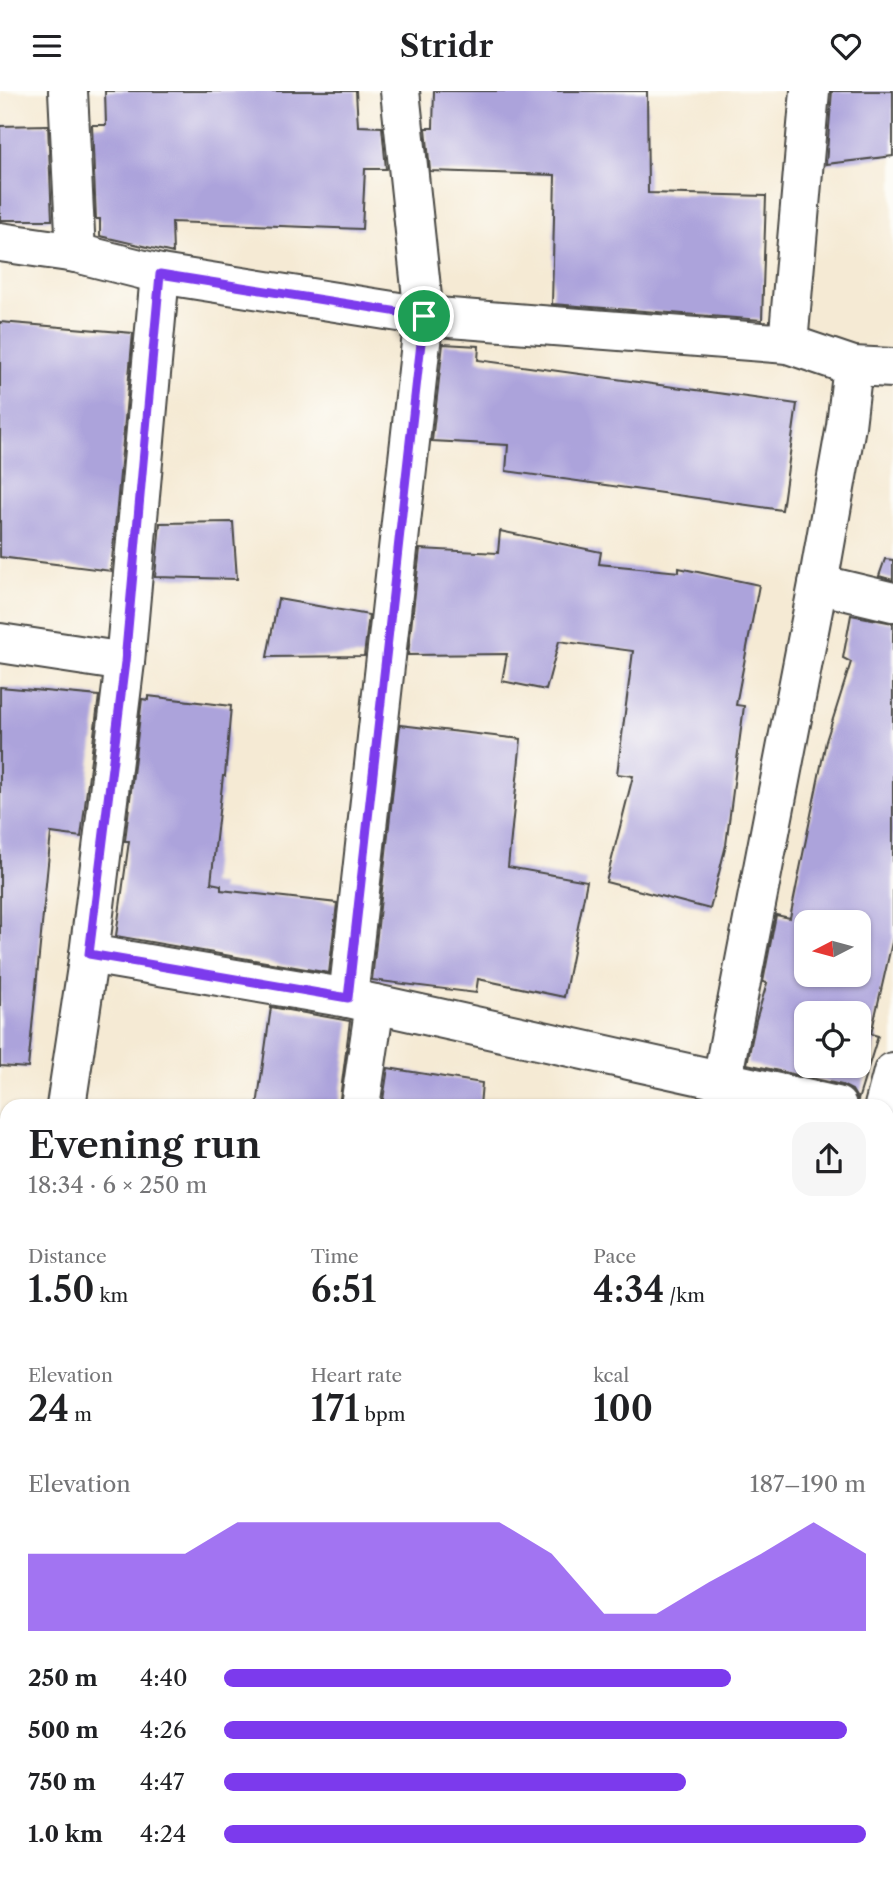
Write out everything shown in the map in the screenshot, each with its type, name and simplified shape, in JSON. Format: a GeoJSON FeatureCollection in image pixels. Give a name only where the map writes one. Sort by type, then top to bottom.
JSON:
{"type":"FeatureCollection","features":[{"type":"Feature","properties":{"kind":"street"},"geometry":{"type":"LineString","coordinates":[[68,91],[76,253]]}},
{"type":"Feature","properties":{"kind":"street"},"geometry":{"type":"LineString","coordinates":[[360,1099],[362,1001],[424,316],[400,91]]}},
{"type":"Feature","properties":{"kind":"street"},"geometry":{"type":"LineString","coordinates":[[788,344],[810,91]]}},
{"type":"Feature","properties":{"kind":"street"},"geometry":{"type":"LineString","coordinates":[[0,242],[76,253],[160,274],[424,316],[788,344],[853,366],[893,368]]}},
{"type":"Feature","properties":{"kind":"street"},"geometry":{"type":"LineString","coordinates":[[66,1099],[89,954],[125,662],[160,274]]}},
{"type":"Feature","properties":{"kind":"street"},"geometry":{"type":"LineString","coordinates":[[722,1080],[818,583],[846,426],[853,366]]}},
{"type":"Feature","properties":{"kind":"street"},"geometry":{"type":"LineString","coordinates":[[818,583],[893,602]]}},
{"type":"Feature","properties":{"kind":"street"},"geometry":{"type":"LineString","coordinates":[[0,643],[125,662]]}},
{"type":"Feature","properties":{"kind":"street"},"geometry":{"type":"LineString","coordinates":[[89,954],[362,1001],[806,1099]]}},
{"type":"Feature","properties":{"kind":"street"},"geometry":{"type":"LineString","coordinates":[[886,1099],[893,1072]]}},
{"type":"Feature","properties":{"kind":"building"},"geometry":{"type":"Polygon","coordinates":[[[105,91],[356,91],[358,126],[382,127],[386,169],[365,169],[362,229],[172,222],[173,253],[100,236],[100,219],[96,219],[92,125],[106,125],[105,91]]]}},
{"type":"Feature","properties":{"kind":"building"},"geometry":{"type":"Polygon","coordinates":[[[434,91],[647,91],[648,193],[766,196],[762,320],[552,304],[555,175],[430,171],[426,128],[433,128],[434,91]]]}},
{"type":"Feature","properties":{"kind":"building"},"geometry":{"type":"Polygon","coordinates":[[[832,91],[893,91],[893,156],[826,164],[832,91]]]}},
{"type":"Feature","properties":{"kind":"building"},"geometry":{"type":"Polygon","coordinates":[[[48,125],[52,220],[0,220],[0,126],[48,125]]]}},
{"type":"Feature","properties":{"kind":"building"},"geometry":{"type":"Polygon","coordinates":[[[0,322],[133,333],[111,571],[0,557],[0,322]]]}},
{"type":"Feature","properties":{"kind":"building"},"geometry":{"type":"Polygon","coordinates":[[[443,344],[479,346],[478,360],[797,404],[782,510],[506,471],[508,445],[432,441],[443,344]]]}},
{"type":"Feature","properties":{"kind":"building"},"geometry":{"type":"Polygon","coordinates":[[[233,522],[237,579],[155,577],[160,523],[233,522]]]}},
{"type":"Feature","properties":{"kind":"building"},"geometry":{"type":"Polygon","coordinates":[[[500,531],[601,552],[599,564],[679,572],[679,568],[759,585],[736,705],[744,706],[726,845],[710,909],[606,882],[633,776],[617,774],[633,651],[559,641],[546,690],[502,681],[507,654],[408,655],[420,549],[498,553],[500,531]]]}},
{"type":"Feature","properties":{"kind":"building"},"geometry":{"type":"Polygon","coordinates":[[[885,559],[893,560],[893,580],[879,576],[885,559]]]}},
{"type":"Feature","properties":{"kind":"building"},"geometry":{"type":"Polygon","coordinates":[[[278,599],[369,615],[364,656],[267,657],[278,599]]]}},
{"type":"Feature","properties":{"kind":"building"},"geometry":{"type":"Polygon","coordinates":[[[851,615],[893,623],[893,938],[871,1034],[871,1001],[794,1001],[794,1074],[747,1064],[767,983],[763,982],[776,915],[790,918],[826,741],[851,662],[843,658],[851,615]]]}},
{"type":"Feature","properties":{"kind":"building"},"geometry":{"type":"Polygon","coordinates":[[[0,687],[99,696],[81,837],[51,833],[28,1068],[0,1066],[0,687]]]}},
{"type":"Feature","properties":{"kind":"building"},"geometry":{"type":"Polygon","coordinates":[[[148,696],[231,706],[211,883],[221,885],[221,890],[337,903],[329,973],[116,936],[129,841],[125,841],[142,699],[148,700],[148,696]]]}},
{"type":"Feature","properties":{"kind":"building"},"geometry":{"type":"Polygon","coordinates":[[[400,725],[521,739],[508,867],[587,881],[564,997],[478,979],[476,993],[372,980],[400,725]]]}},
{"type":"Feature","properties":{"kind":"building"},"geometry":{"type":"Polygon","coordinates":[[[271,1007],[350,1021],[340,1099],[258,1099],[271,1007]]]}},
{"type":"Feature","properties":{"kind":"building"},"geometry":{"type":"Polygon","coordinates":[[[871,1034],[878,1036],[871,1058],[871,1034]]]}},
{"type":"Feature","properties":{"kind":"building"},"geometry":{"type":"Polygon","coordinates":[[[388,1068],[482,1083],[481,1099],[383,1099],[388,1068]]]}},
{"type":"Feature","properties":{"kind":"building"},"geometry":{"type":"Polygon","coordinates":[[[810,1078],[865,1078],[858,1099],[852,1090],[810,1078]]]}},
{"type":"Feature","properties":{"kind":"route"},"geometry":{"type":"LineString","coordinates":[[160,274],[424,316],[348,998],[89,954],[125,662],[160,274]]}}]}
